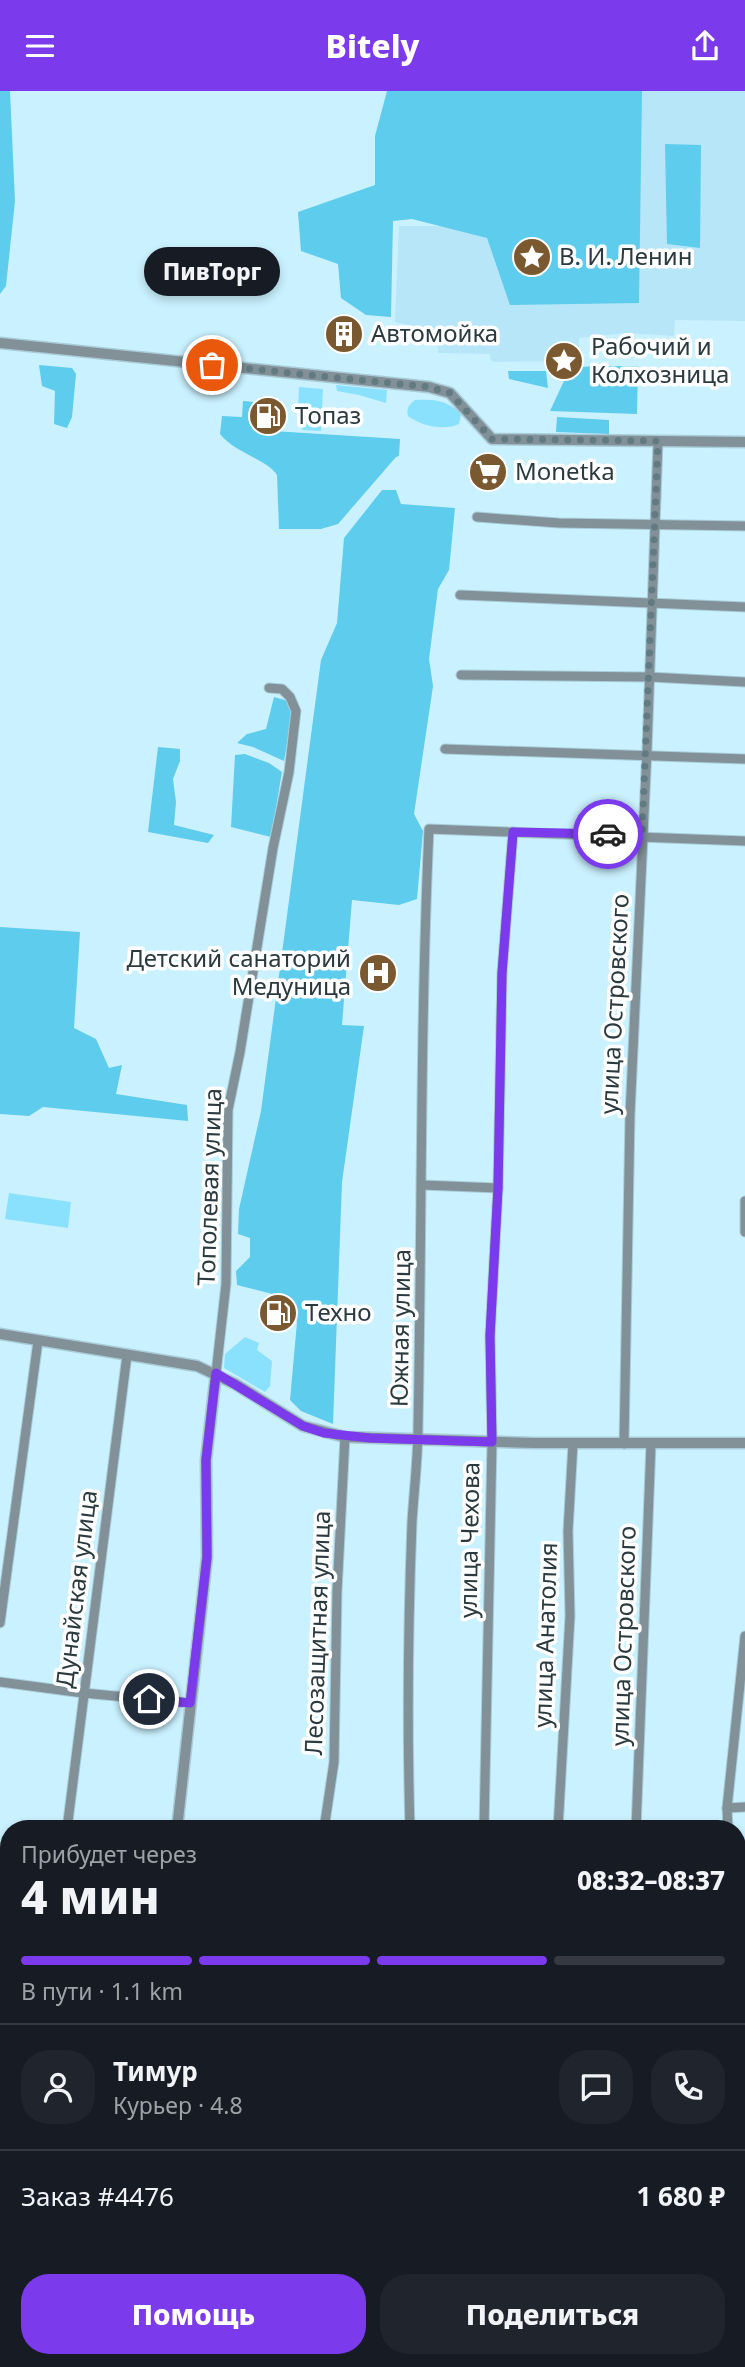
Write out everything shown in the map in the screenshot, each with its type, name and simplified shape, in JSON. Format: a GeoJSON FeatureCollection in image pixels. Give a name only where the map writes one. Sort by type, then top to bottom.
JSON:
{"type":"FeatureCollection","features":[{"type":"Feature","properties":{"kind":"street"},"geometry":{"type":"LineString","coordinates":[[0,343],[429,387],[450,393],[492,439],[745,442]]}},
{"type":"Feature","properties":{"kind":"street","name":"улица Островского"},"geometry":{"type":"LineString","coordinates":[[624,1444],[629,1115],[647,756],[658,441]]}},
{"type":"Feature","properties":{"kind":"street"},"geometry":{"type":"LineString","coordinates":[[477,517],[559,523],[745,526]]}},
{"type":"Feature","properties":{"kind":"street"},"geometry":{"type":"LineString","coordinates":[[460,595],[745,607]]}},
{"type":"Feature","properties":{"kind":"street"},"geometry":{"type":"LineString","coordinates":[[461,675],[650,677],[745,682]]}},
{"type":"Feature","properties":{"kind":"street","name":"Тополевая улица"},"geometry":{"type":"LineString","coordinates":[[216,1373],[226,1284],[228,1110],[289,772],[296,711],[290,697],[282,689],[269,688]]}},
{"type":"Feature","properties":{"kind":"street"},"geometry":{"type":"LineString","coordinates":[[445,749],[745,759]]}},
{"type":"Feature","properties":{"kind":"street","name":"Южная улица"},"geometry":{"type":"LineString","coordinates":[[410,1820],[408,1765],[412,1522],[418,1440],[423,969],[429,829],[513,832]]}},
{"type":"Feature","properties":{"kind":"street"},"geometry":{"type":"LineString","coordinates":[[513,832],[745,841]]}},
{"type":"Feature","properties":{"kind":"street","name":"улица Чехова"},"geometry":{"type":"LineString","coordinates":[[484,1820],[492,1442],[490,1336],[498,1188],[502,973],[513,832]]}},
{"type":"Feature","properties":{"kind":"street"},"geometry":{"type":"LineString","coordinates":[[422,1185],[498,1188]]}},
{"type":"Feature","properties":{"kind":"street"},"geometry":{"type":"LineString","coordinates":[[745,1201],[745,1232]]}},
{"type":"Feature","properties":{"kind":"street"},"geometry":{"type":"LineString","coordinates":[[0,1334],[197,1366],[216,1373],[303,1426],[345,1437],[624,1444],[745,1443]]}},
{"type":"Feature","properties":{"kind":"street"},"geometry":{"type":"LineString","coordinates":[[0,1623],[38,1341]]}},
{"type":"Feature","properties":{"kind":"street","name":"Дунайская улица"},"geometry":{"type":"LineString","coordinates":[[68,1820],[127,1355]]}},
{"type":"Feature","properties":{"kind":"street"},"geometry":{"type":"LineString","coordinates":[[178,1820],[207,1557],[206,1460],[216,1373]]}},
{"type":"Feature","properties":{"kind":"street","name":"Лесозащитная улица"},"geometry":{"type":"LineString","coordinates":[[325,1820],[334,1762],[337,1592],[345,1437]]}},
{"type":"Feature","properties":{"kind":"street","name":"улица Анатолия"},"geometry":{"type":"LineString","coordinates":[[559,1820],[570,1616],[568,1531],[573,1443]]}},
{"type":"Feature","properties":{"kind":"street","name":"улица Островского"},"geometry":{"type":"LineString","coordinates":[[636,1820],[651,1444]]}},
{"type":"Feature","properties":{"kind":"street"},"geometry":{"type":"LineString","coordinates":[[728,1820],[745,1636]]}},
{"type":"Feature","properties":{"kind":"street"},"geometry":{"type":"LineString","coordinates":[[0,1682],[190,1703]]}},
{"type":"Feature","properties":{"kind":"street"},"geometry":{"type":"LineString","coordinates":[[727,1808],[745,1807]]}},
{"type":"Feature","properties":{"kind":"shaded area"},"geometry":{"type":"Polygon","coordinates":[[[0,91],[10,91],[15,201],[6,286],[0,294],[0,91]]]}},
{"type":"Feature","properties":{"kind":"shaded area"},"geometry":{"type":"Polygon","coordinates":[[[387,91],[642,91],[639,303],[510,305],[487,238],[412,219],[393,221],[391,317],[366,315],[341,298],[338,264],[301,251],[298,212],[375,185],[375,136],[387,91]]]}},
{"type":"Feature","properties":{"kind":"shaded area"},"geometry":{"type":"Polygon","coordinates":[[[446,91],[745,91],[745,321],[675,320],[674,336],[625,333],[579,338],[579,361],[496,362],[491,361],[490,354],[438,353],[438,331],[395,322],[399,226],[441,226],[446,91]]]}},
{"type":"Feature","properties":{"kind":"shaded area"},"geometry":{"type":"Polygon","coordinates":[[[665,144],[701,145],[700,248],[667,244],[665,144]]]}},
{"type":"Feature","properties":{"kind":"shaded area"},"geometry":{"type":"Polygon","coordinates":[[[39,365],[72,368],[76,374],[72,417],[67,428],[54,424],[55,391],[42,386],[39,365]]]}},
{"type":"Feature","properties":{"kind":"shaded area"},"geometry":{"type":"Polygon","coordinates":[[[638,366],[637,414],[550,411],[570,368],[638,366]]]}},
{"type":"Feature","properties":{"kind":"shaded area"},"geometry":{"type":"Polygon","coordinates":[[[508,371],[546,371],[548,388],[509,379],[508,371]]]}},
{"type":"Feature","properties":{"kind":"shaded area"},"geometry":{"type":"Polygon","coordinates":[[[336,385],[387,390],[386,403],[337,391],[336,385]]]}},
{"type":"Feature","properties":{"kind":"shaded area"},"geometry":{"type":"Polygon","coordinates":[[[299,387],[323,389],[321,431],[302,430],[303,411],[298,410],[299,387]]]}},
{"type":"Feature","properties":{"kind":"shaded area"},"geometry":{"type":"Polygon","coordinates":[[[415,400],[434,400],[451,406],[461,414],[459,424],[440,427],[413,420],[407,411],[415,400]]]}},
{"type":"Feature","properties":{"kind":"shaded area"},"geometry":{"type":"Polygon","coordinates":[[[243,401],[254,402],[254,422],[270,425],[273,431],[400,439],[399,456],[338,524],[321,529],[279,529],[277,475],[266,465],[226,441],[220,434],[222,416],[242,417],[243,401]]]}},
{"type":"Feature","properties":{"kind":"shaded area"},"geometry":{"type":"Polygon","coordinates":[[[557,417],[609,420],[609,434],[556,432],[557,417]]]}},
{"type":"Feature","properties":{"kind":"shaded area"},"geometry":{"type":"Polygon","coordinates":[[[382,490],[396,490],[401,504],[455,508],[449,570],[438,589],[429,659],[433,686],[414,814],[423,831],[417,899],[399,905],[352,900],[342,1025],[364,1026],[342,1182],[333,1424],[301,1411],[290,1400],[297,1322],[288,1298],[237,1285],[236,1271],[250,1257],[250,1238],[238,1234],[239,1209],[261,1111],[321,660],[337,623],[344,538],[382,490]]]}},
{"type":"Feature","properties":{"kind":"shaded area"},"geometry":{"type":"Polygon","coordinates":[[[274,697],[288,701],[292,715],[284,761],[237,743],[247,734],[266,729],[274,697]]]}},
{"type":"Feature","properties":{"kind":"shaded area"},"geometry":{"type":"Polygon","coordinates":[[[158,747],[180,749],[180,761],[173,779],[176,802],[174,825],[214,835],[208,843],[148,832],[158,747]]]}},
{"type":"Feature","properties":{"kind":"shaded area"},"geometry":{"type":"Polygon","coordinates":[[[245,754],[269,763],[282,772],[271,837],[231,827],[235,755],[245,754]]]}},
{"type":"Feature","properties":{"kind":"shaded area"},"geometry":{"type":"Polygon","coordinates":[[[0,927],[80,932],[74,1028],[96,1039],[109,1068],[122,1065],[116,1094],[187,1105],[188,1121],[43,1107],[29,1116],[0,1114],[0,927]]]}},
{"type":"Feature","properties":{"kind":"shaded area"},"geometry":{"type":"Polygon","coordinates":[[[9,1193],[71,1202],[68,1228],[5,1219],[9,1193]]]}},
{"type":"Feature","properties":{"kind":"shaded area"},"geometry":{"type":"Polygon","coordinates":[[[245,1337],[259,1343],[257,1350],[272,1361],[270,1386],[265,1392],[224,1368],[225,1354],[245,1337]]]}},
{"type":"Feature","properties":{"kind":"way so far"},"geometry":{"type":"LineString","coordinates":[[212,365],[429,387],[450,393],[492,439],[658,441],[642,835],[608,834]]}},
{"type":"Feature","properties":{"kind":"place","name":"В. И. Ленин"},"geometry":{"type":"Point","coordinates":[532,257]}},
{"type":"Feature","properties":{"kind":"place","name":"Автомойка"},"geometry":{"type":"Point","coordinates":[344,334]}},
{"type":"Feature","properties":{"kind":"place","name":"Рабочий и Колхозница"},"geometry":{"type":"Point","coordinates":[564,361]}},
{"type":"Feature","properties":{"kind":"place","name":"ПивТорг"},"geometry":{"type":"Point","coordinates":[212,365]}},
{"type":"Feature","properties":{"kind":"place","name":"Топаз"},"geometry":{"type":"Point","coordinates":[268,416]}},
{"type":"Feature","properties":{"kind":"place","name":"Monetka"},"geometry":{"type":"Point","coordinates":[488,472]}},
{"type":"Feature","properties":{"kind":"place","name":"Детский санаторий Медуница"},"geometry":{"type":"Point","coordinates":[378,973]}},
{"type":"Feature","properties":{"kind":"place","name":"Техно"},"geometry":{"type":"Point","coordinates":[278,1313]}},
{"type":"Feature","properties":{"kind":"route"},"geometry":{"type":"LineString","coordinates":[[149,1699],[190,1703],[207,1557],[206,1460],[216,1373],[303,1426],[324,1433],[345,1437],[492,1442],[490,1336],[498,1188],[502,973],[513,832],[608,834]]}}]}
